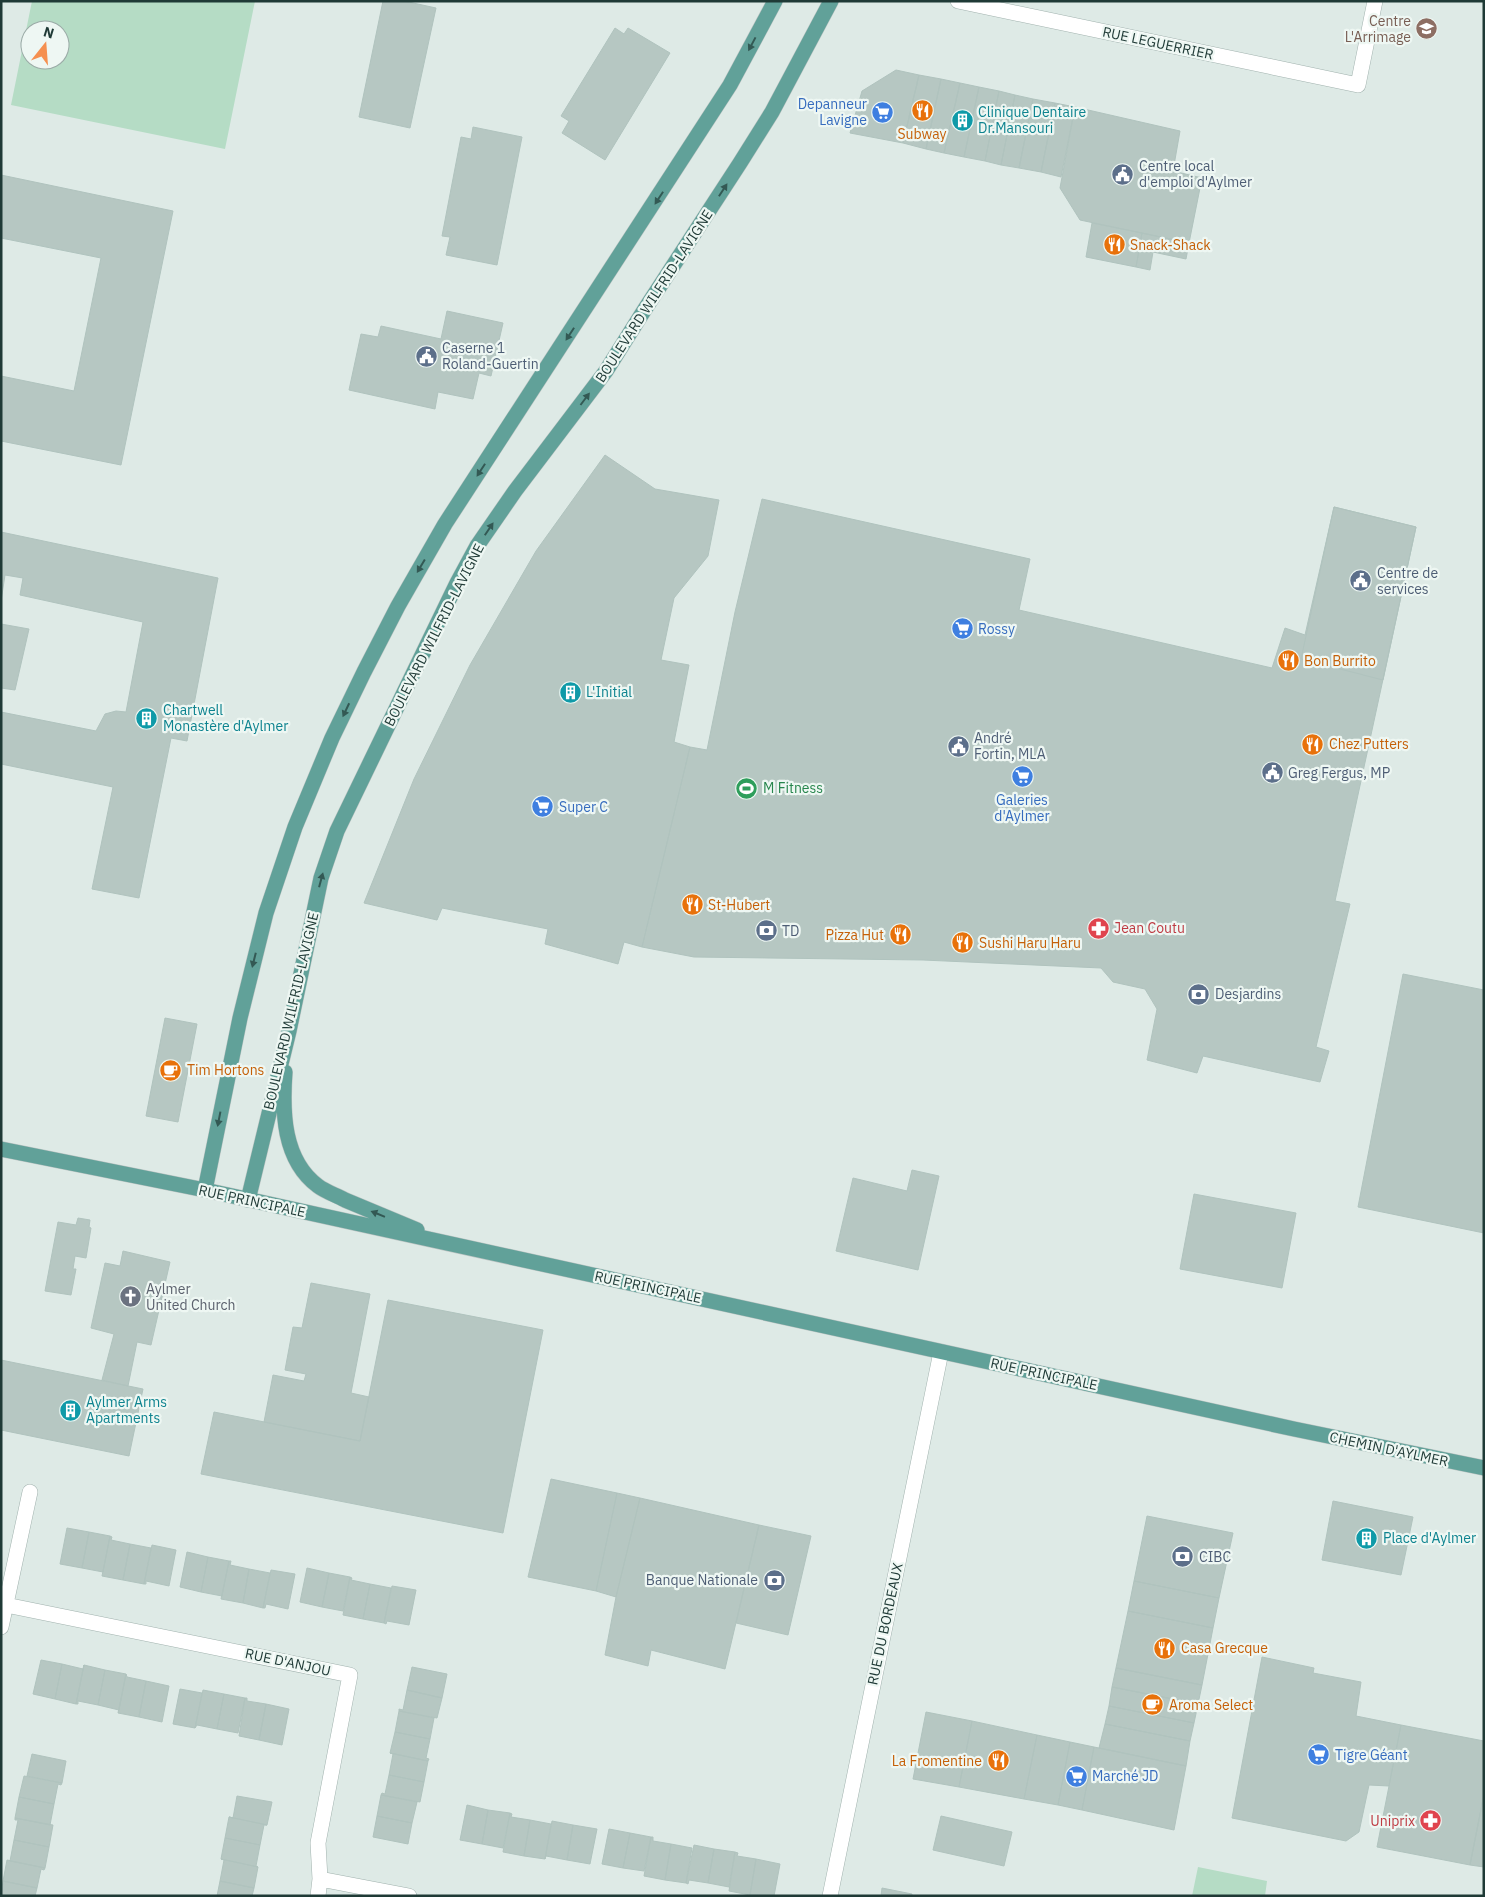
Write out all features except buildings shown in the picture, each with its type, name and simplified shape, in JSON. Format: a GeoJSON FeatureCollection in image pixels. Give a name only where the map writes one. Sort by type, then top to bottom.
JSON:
{"type":"FeatureCollection","features":[{"type":"Feature","properties":{"kind":"main road"},"geometry":{"type":"LineString","coordinates":[[205,1190],[240,1018],[266,913],[295,827],[332,738],[398,606],[445,524],[730,85],[776,1]]}},
{"type":"Feature","properties":{"kind":"main road","name":"BOULEVARD WILFRID-LAVIGNE"},"geometry":{"type":"LineString","coordinates":[[248,1200],[289,1031],[321,878],[337,832],[457,583],[477,546],[515,491],[606,372],[644,309],[731,178],[772,112],[831,1]]}},
{"type":"Feature","properties":{"kind":"main road"},"geometry":{"type":"LineString","coordinates":[[289,1031],[284,1081],[286,1117],[291,1151],[297,1164],[318,1186],[359,1206],[455,1246]]}},
{"type":"Feature","properties":{"kind":"main road","name":"RUE PRINCIPALE"},"geometry":{"type":"LineString","coordinates":[[1,1149],[205,1190],[1294,1429]]}},
{"type":"Feature","properties":{"kind":"main road","name":"CHEMIN D'AYLMER"},"geometry":{"type":"LineString","coordinates":[[1294,1429],[1484,1468]]}},
{"type":"Feature","properties":{"kind":"street","name":"RUE LEGUERRIER"},"geometry":{"type":"LineString","coordinates":[[958,1],[1358,84],[1375,1]]}},
{"type":"Feature","properties":{"kind":"street","name":"RUE DU BORDEAUX"},"geometry":{"type":"LineString","coordinates":[[830,1896],[941,1352]]}},
{"type":"Feature","properties":{"kind":"street"},"geometry":{"type":"LineString","coordinates":[[1,1627],[30,1492]]}},
{"type":"Feature","properties":{"kind":"street","name":"RUE D'ANJOU"},"geometry":{"type":"LineString","coordinates":[[6,1605],[350,1675],[318,1843],[320,1879],[318,1896]]}},
{"type":"Feature","properties":{"kind":"street"},"geometry":{"type":"LineString","coordinates":[[320,1879],[409,1896]]}},
{"type":"Feature","properties":{"kind":"green space"},"geometry":{"type":"Polygon","coordinates":[[[32,1],[255,1],[225,149],[11,105],[20,60],[20,70],[70,70],[70,20],[28,20],[32,1]]]}},
{"type":"Feature","properties":{"kind":"green space"},"geometry":{"type":"Polygon","coordinates":[[[1198,1867],[1267,1881],[1265,1896],[1192,1896],[1198,1867]]]}},
{"type":"Feature","properties":{"kind":"place","name":"Centre L'Arrimage"},"geometry":{"type":"Point","coordinates":[1427,29]}},
{"type":"Feature","properties":{"kind":"place","name":"Subway"},"geometry":{"type":"Point","coordinates":[922,111]}},
{"type":"Feature","properties":{"kind":"place","name":"Depanneur Lavigne"},"geometry":{"type":"Point","coordinates":[883,112]}},
{"type":"Feature","properties":{"kind":"place","name":"Clinique Dentaire Dr.Mansouri"},"geometry":{"type":"Point","coordinates":[962,120]}},
{"type":"Feature","properties":{"kind":"place","name":"Centre local d'emploi d'Aylmer"},"geometry":{"type":"Point","coordinates":[1123,174]}},
{"type":"Feature","properties":{"kind":"place","name":"Snack-Shack"},"geometry":{"type":"Point","coordinates":[1114,245]}},
{"type":"Feature","properties":{"kind":"place","name":"Caserne 1 Roland-Guertin"},"geometry":{"type":"Point","coordinates":[426,356]}},
{"type":"Feature","properties":{"kind":"place","name":"Centre de services"},"geometry":{"type":"Point","coordinates":[1361,581]}},
{"type":"Feature","properties":{"kind":"place","name":"Rossy"},"geometry":{"type":"Point","coordinates":[962,629]}},
{"type":"Feature","properties":{"kind":"place","name":"Bon Burrito"},"geometry":{"type":"Point","coordinates":[1288,661]}},
{"type":"Feature","properties":{"kind":"place","name":"L'Initial"},"geometry":{"type":"Point","coordinates":[570,692]}},
{"type":"Feature","properties":{"kind":"place","name":"Chartwell Monastère d'Aylmer"},"geometry":{"type":"Point","coordinates":[147,718]}},
{"type":"Feature","properties":{"kind":"place","name":"Chez Putters"},"geometry":{"type":"Point","coordinates":[1313,744]}},
{"type":"Feature","properties":{"kind":"place","name":"André Fortin, MLA"},"geometry":{"type":"Point","coordinates":[958,746]}},
{"type":"Feature","properties":{"kind":"place","name":"Greg Fergus, MP"},"geometry":{"type":"Point","coordinates":[1272,773]}},
{"type":"Feature","properties":{"kind":"place","name":"Galeries d'Aylmer"},"geometry":{"type":"Point","coordinates":[1022,777]}},
{"type":"Feature","properties":{"kind":"place","name":"M Fitness"},"geometry":{"type":"Point","coordinates":[747,788]}},
{"type":"Feature","properties":{"kind":"place","name":"Super C"},"geometry":{"type":"Point","coordinates":[543,807]}},
{"type":"Feature","properties":{"kind":"place","name":"St-Hubert"},"geometry":{"type":"Point","coordinates":[692,905]}},
{"type":"Feature","properties":{"kind":"place","name":"Jean Coutu"},"geometry":{"type":"Point","coordinates":[1098,928]}},
{"type":"Feature","properties":{"kind":"place","name":"TD"},"geometry":{"type":"Point","coordinates":[766,931]}},
{"type":"Feature","properties":{"kind":"place","name":"Pizza Hut"},"geometry":{"type":"Point","coordinates":[900,935]}},
{"type":"Feature","properties":{"kind":"place","name":"Sushi Haru Haru"},"geometry":{"type":"Point","coordinates":[963,943]}},
{"type":"Feature","properties":{"kind":"place","name":"Desjardins"},"geometry":{"type":"Point","coordinates":[1199,994]}},
{"type":"Feature","properties":{"kind":"place","name":"Tim Hortons"},"geometry":{"type":"Point","coordinates":[171,1070]}},
{"type":"Feature","properties":{"kind":"place","name":"Aylmer United Church"},"geometry":{"type":"Point","coordinates":[130,1297]}},
{"type":"Feature","properties":{"kind":"place","name":"Aylmer Arms Apartments"},"geometry":{"type":"Point","coordinates":[70,1410]}},
{"type":"Feature","properties":{"kind":"place","name":"Place d'Aylmer"},"geometry":{"type":"Point","coordinates":[1367,1538]}},
{"type":"Feature","properties":{"kind":"place","name":"CIBC"},"geometry":{"type":"Point","coordinates":[1183,1557]}},
{"type":"Feature","properties":{"kind":"place","name":"Banque Nationale"},"geometry":{"type":"Point","coordinates":[774,1580]}},
{"type":"Feature","properties":{"kind":"place","name":"Casa Grecque"},"geometry":{"type":"Point","coordinates":[1165,1648]}},
{"type":"Feature","properties":{"kind":"place","name":"Aroma Select"},"geometry":{"type":"Point","coordinates":[1153,1705]}},
{"type":"Feature","properties":{"kind":"place","name":"Tigre Géant"},"geometry":{"type":"Point","coordinates":[1319,1755]}},
{"type":"Feature","properties":{"kind":"place","name":"La Fromentine"},"geometry":{"type":"Point","coordinates":[998,1761]}},
{"type":"Feature","properties":{"kind":"place","name":"Marché JD"},"geometry":{"type":"Point","coordinates":[1076,1776]}},
{"type":"Feature","properties":{"kind":"place","name":"Uniprix"},"geometry":{"type":"Point","coordinates":[1431,1821]}}]}
